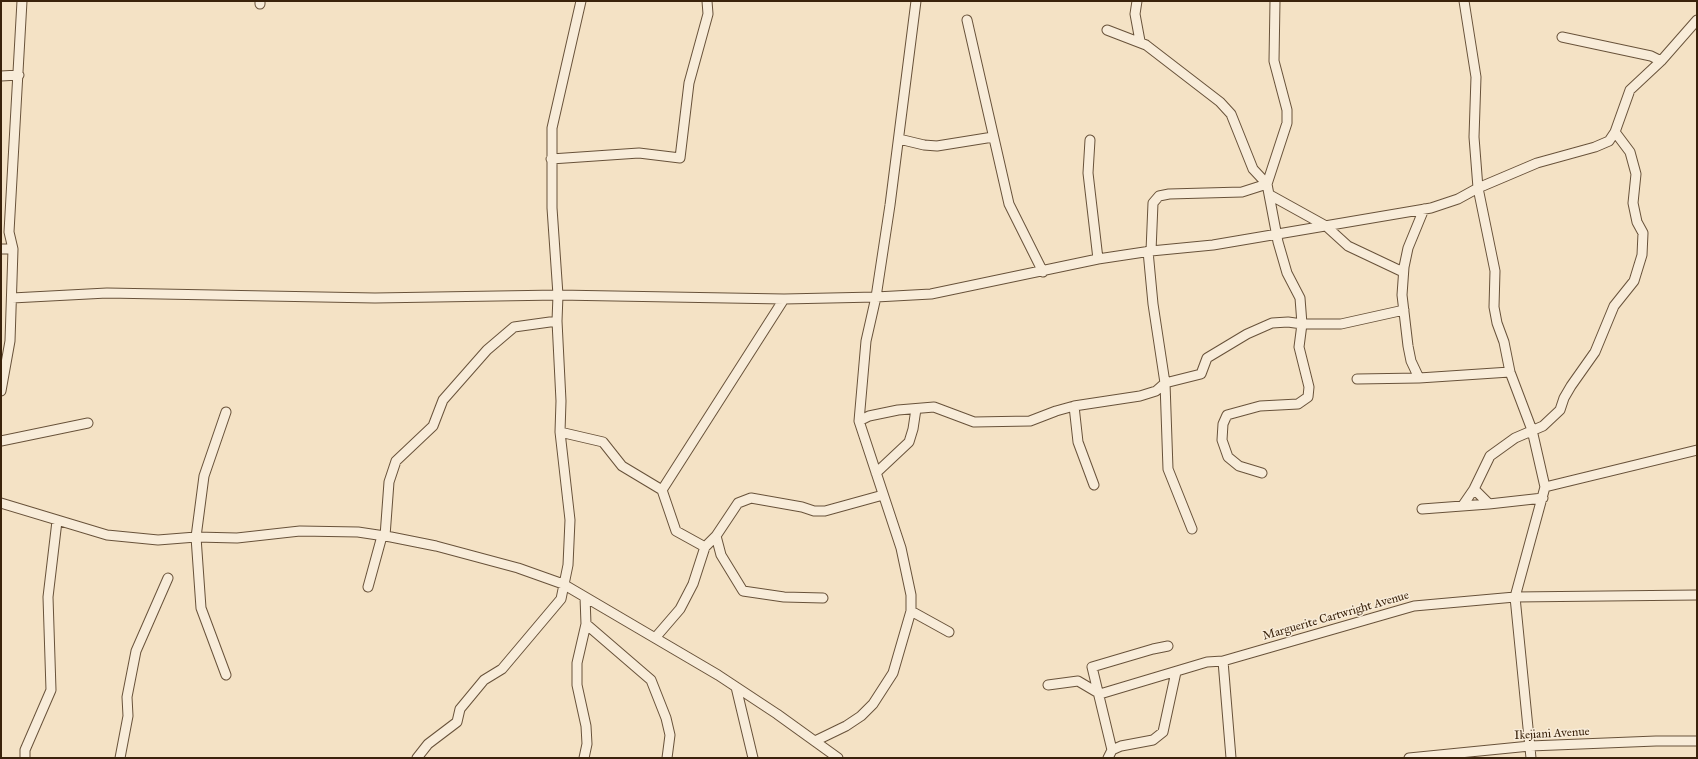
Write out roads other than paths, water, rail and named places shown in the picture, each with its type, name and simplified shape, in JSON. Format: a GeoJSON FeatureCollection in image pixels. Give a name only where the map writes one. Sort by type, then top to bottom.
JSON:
{"type":"FeatureCollection","features":[{"type":"Feature","properties":{"kind":"street"},"geometry":{"type":"LineString","coordinates":[[1,390],[10,341],[13,249],[9,232],[22,1]]}},
{"type":"Feature","properties":{"kind":"street"},"geometry":{"type":"LineString","coordinates":[[417,758],[428,744],[457,722],[460,709],[484,680],[502,669],[561,599],[568,565],[570,520],[560,432],[561,401],[557,321],[558,295],[552,208],[552,128],[581,1]]}},
{"type":"Feature","properties":{"kind":"street"},"geometry":{"type":"LineString","coordinates":[[551,159],[639,153],[680,158],[689,83],[708,14],[707,1]]}},
{"type":"Feature","properties":{"kind":"street"},"geometry":{"type":"LineString","coordinates":[[815,741],[846,726],[861,716],[873,704],[893,673],[911,611],[911,594],[901,548],[858,422],[866,341],[876,297],[899,139],[916,1]]}},
{"type":"Feature","properties":{"kind":"street"},"geometry":{"type":"LineString","coordinates":[[1137,1],[1135,14],[1140,41]]}},
{"type":"Feature","properties":{"kind":"street"},"geometry":{"type":"LineString","coordinates":[[1267,184],[1287,123],[1287,110],[1274,61],[1275,1]]}},
{"type":"Feature","properties":{"kind":"street"},"geometry":{"type":"LineString","coordinates":[[1464,1],[1476,77],[1474,137],[1478,188],[1495,271],[1494,307],[1510,372],[1532,430],[1545,487],[1514,597],[1531,758]]}},
{"type":"Feature","properties":{"kind":"street"},"geometry":{"type":"LineString","coordinates":[[968,20],[1009,204],[1043,272]]}},
{"type":"Feature","properties":{"kind":"street"},"geometry":{"type":"LineString","coordinates":[[12,298],[107,293],[375,298],[558,295],[784,299],[931,294],[1043,272],[1098,259],[1149,251],[1213,245],[1424,209],[1458,199],[1478,188],[1537,163],[1595,147],[1608,141],[1615,132],[1630,90],[1661,61],[1697,20]]}},
{"type":"Feature","properties":{"kind":"street"},"geometry":{"type":"LineString","coordinates":[[1107,30],[1140,41],[1220,102],[1231,114],[1253,168],[1267,184],[1277,234],[1287,273],[1300,298],[1302,324],[1299,347],[1307,376],[1308,397],[1298,404],[1274,405],[1244,410],[1227,415],[1223,424],[1222,440],[1228,457],[1239,466],[1262,473]]}},
{"type":"Feature","properties":{"kind":"street"},"geometry":{"type":"LineString","coordinates":[[1562,37],[1651,56],[1661,61]]}},
{"type":"Feature","properties":{"kind":"street"},"geometry":{"type":"LineString","coordinates":[[1,76],[19,75]]}},
{"type":"Feature","properties":{"kind":"street"},"geometry":{"type":"LineString","coordinates":[[1463,505],[1474,489],[1490,456],[1515,438],[1543,426],[1560,410],[1564,398],[1571,386],[1595,352],[1614,306],[1634,281],[1642,255],[1643,233],[1637,222],[1633,203],[1636,174],[1630,152],[1615,132]]}},
{"type":"Feature","properties":{"kind":"street"},"geometry":{"type":"LineString","coordinates":[[899,139],[924,145],[937,146],[993,137]]}},
{"type":"Feature","properties":{"kind":"street"},"geometry":{"type":"LineString","coordinates":[[1090,140],[1088,173],[1098,259]]}},
{"type":"Feature","properties":{"kind":"street"},"geometry":{"type":"LineString","coordinates":[[1192,529],[1168,470],[1165,383],[1153,304],[1149,251],[1153,203],[1160,196],[1169,194],[1242,192],[1267,184]]}},
{"type":"Feature","properties":{"kind":"street"},"geometry":{"type":"LineString","coordinates":[[1270,195],[1326,226],[1348,246],[1403,272]]}},
{"type":"Feature","properties":{"kind":"street"},"geometry":{"type":"LineString","coordinates":[[1419,378],[1412,362],[1408,346],[1402,295],[1403,272],[1408,248],[1424,209]]}},
{"type":"Feature","properties":{"kind":"street"},"geometry":{"type":"LineString","coordinates":[[1,249],[13,249]]}},
{"type":"Feature","properties":{"kind":"street"},"geometry":{"type":"LineString","coordinates":[[662,490],[784,299]]}},
{"type":"Feature","properties":{"kind":"street"},"geometry":{"type":"LineString","coordinates":[[858,422],[869,416],[898,410],[934,408],[974,422],[1030,421],[1074,406],[1140,396],[1156,391],[1165,383],[1201,374],[1207,358],[1247,334],[1272,323],[1288,322],[1302,324],[1341,324],[1404,310]]}},
{"type":"Feature","properties":{"kind":"street"},"geometry":{"type":"LineString","coordinates":[[368,588],[382,536],[384,536],[388,482],[396,461],[433,426],[444,400],[487,350],[514,327],[557,321]]}},
{"type":"Feature","properties":{"kind":"street"},"geometry":{"type":"LineString","coordinates":[[1358,379],[1419,378],[1510,372]]}},
{"type":"Feature","properties":{"kind":"street"},"geometry":{"type":"LineString","coordinates":[[1074,406],[1078,442],[1094,485]]}},
{"type":"Feature","properties":{"kind":"street"},"geometry":{"type":"LineString","coordinates":[[876,473],[909,442],[913,430],[916,409]]}},
{"type":"Feature","properties":{"kind":"street"},"geometry":{"type":"LineString","coordinates":[[226,412],[204,476],[196,537],[201,608],[226,674]]}},
{"type":"Feature","properties":{"kind":"street"},"geometry":{"type":"LineString","coordinates":[[1,442],[88,423]]}},
{"type":"Feature","properties":{"kind":"street"},"geometry":{"type":"LineString","coordinates":[[560,432],[603,442],[622,466],[662,490],[676,531],[705,547]]}},
{"type":"Feature","properties":{"kind":"street"},"geometry":{"type":"LineString","coordinates":[[1545,487],[1697,450]]}},
{"type":"Feature","properties":{"kind":"street"},"geometry":{"type":"LineString","coordinates":[[1474,489],[1489,504]]}},
{"type":"Feature","properties":{"kind":"street"},"geometry":{"type":"LineString","coordinates":[[654,638],[680,609],[693,584],[705,547],[716,536],[738,503],[751,498],[802,507],[814,511],[825,511],[883,494]]}},
{"type":"Feature","properties":{"kind":"street"},"geometry":{"type":"LineString","coordinates":[[1422,509],[1542,498]]}},
{"type":"Feature","properties":{"kind":"street"},"geometry":{"type":"LineString","coordinates":[[1,503],[107,535],[158,540],[196,537],[237,538],[300,531],[358,532],[384,536],[476,557],[544,576],[563,584],[736,688],[838,758]]}},
{"type":"Feature","properties":{"kind":"street"},"geometry":{"type":"LineString","coordinates":[[25,758],[25,750],[51,690],[48,597],[57,521]]}},
{"type":"Feature","properties":{"kind":"street"},"geometry":{"type":"LineString","coordinates":[[716,536],[721,554],[743,591],[784,597],[823,598]]}},
{"type":"Feature","properties":{"kind":"street"},"geometry":{"type":"LineString","coordinates":[[120,758],[128,716],[127,697],[136,651],[168,578]]}},
{"type":"Feature","properties":{"kind":"street","name":"Marguerite Cartwright Avenue"},"geometry":{"type":"LineString","coordinates":[[1100,694],[1207,662],[1224,661],[1414,606],[1514,597],[1697,594]]}},
{"type":"Feature","properties":{"kind":"street"},"geometry":{"type":"LineString","coordinates":[[584,758],[587,744],[586,726],[577,685],[577,663],[586,624],[585,597]]}},
{"type":"Feature","properties":{"kind":"street"},"geometry":{"type":"LineString","coordinates":[[911,611],[949,632]]}},
{"type":"Feature","properties":{"kind":"street"},"geometry":{"type":"LineString","coordinates":[[586,624],[651,680],[666,718],[670,735],[667,758]]}},
{"type":"Feature","properties":{"kind":"street"},"geometry":{"type":"LineString","coordinates":[[1168,646],[1153,648],[1092,667],[1100,694],[1110,754],[1121,746],[1153,740],[1163,732],[1176,672]]}},
{"type":"Feature","properties":{"kind":"street"},"geometry":{"type":"LineString","coordinates":[[1224,661],[1231,758]]}},
{"type":"Feature","properties":{"kind":"street"},"geometry":{"type":"LineString","coordinates":[[1048,685],[1078,681],[1100,694]]}},
{"type":"Feature","properties":{"kind":"street"},"geometry":{"type":"LineString","coordinates":[[736,688],[753,758]]}},
{"type":"Feature","properties":{"kind":"street","name":"Ikejiani Avenue"},"geometry":{"type":"LineString","coordinates":[[1409,758],[1530,746],[1656,741],[1697,742]]}}]}
